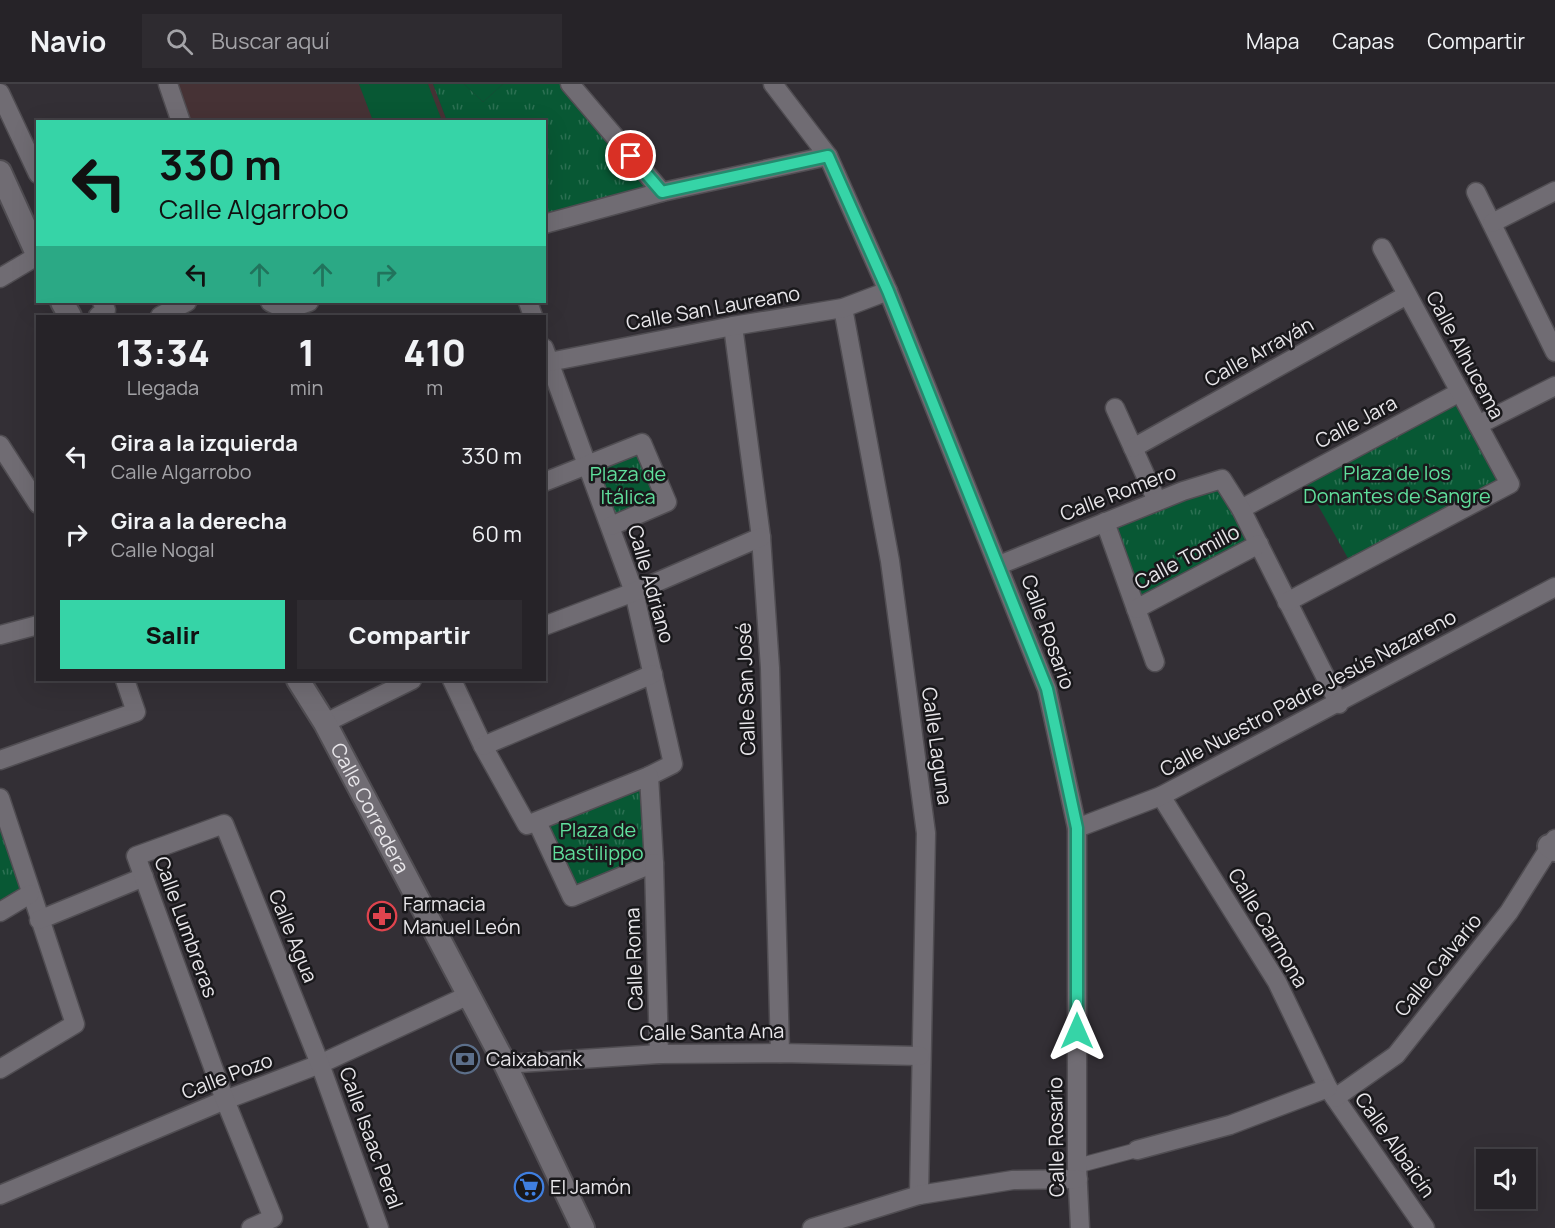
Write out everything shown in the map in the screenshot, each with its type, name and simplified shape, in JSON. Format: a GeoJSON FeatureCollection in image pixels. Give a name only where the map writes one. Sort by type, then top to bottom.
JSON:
{"type":"FeatureCollection","features":[{"type":"Feature","properties":{"kind":"street"},"geometry":{"type":"LineString","coordinates":[[168,84],[180,120]]}},
{"type":"Feature","properties":{"kind":"street"},"geometry":{"type":"LineString","coordinates":[[570,84],[662,192]]}},
{"type":"Feature","properties":{"kind":"street","name":"Calle Rosario"},"geometry":{"type":"LineString","coordinates":[[773,84],[828,156],[888,291],[1047,689],[1077,828],[1080,1228]]}},
{"type":"Feature","properties":{"kind":"street"},"geometry":{"type":"LineString","coordinates":[[0,93],[36,170]]}},
{"type":"Feature","properties":{"kind":"street"},"geometry":{"type":"LineString","coordinates":[[546,223],[662,192],[828,156]]}},
{"type":"Feature","properties":{"kind":"street"},"geometry":{"type":"LineString","coordinates":[[0,172],[36,254]]}},
{"type":"Feature","properties":{"kind":"street"},"geometry":{"type":"LineString","coordinates":[[1492,223],[1555,191]]}},
{"type":"Feature","properties":{"kind":"street"},"geometry":{"type":"LineString","coordinates":[[1476,192],[1555,352]]}},
{"type":"Feature","properties":{"kind":"street","name":"Calle Alhucema"},"geometry":{"type":"LineString","coordinates":[[1287,602],[1510,484],[1382,248]]}},
{"type":"Feature","properties":{"kind":"street"},"geometry":{"type":"LineString","coordinates":[[0,278],[36,257]]}},
{"type":"Feature","properties":{"kind":"street","name":"Calle San Laureano"},"geometry":{"type":"LineString","coordinates":[[546,358],[843,308],[888,291]]}},
{"type":"Feature","properties":{"kind":"street","name":"Calle Arrayán"},"geometry":{"type":"LineString","coordinates":[[1133,448],[1407,295]]}},
{"type":"Feature","properties":{"kind":"street"},"geometry":{"type":"LineString","coordinates":[[99,315],[106,310],[102,303]]}},
{"type":"Feature","properties":{"kind":"street"},"geometry":{"type":"LineString","coordinates":[[162,315],[185,303]]}},
{"type":"Feature","properties":{"kind":"street"},"geometry":{"type":"LineString","coordinates":[[272,303],[285,309],[306,303]]}},
{"type":"Feature","properties":{"kind":"street","name":"Calle Laguna"},"geometry":{"type":"LineString","coordinates":[[843,308],[890,561],[926,833],[919,1195]]}},
{"type":"Feature","properties":{"kind":"street","name":"Calle San José"},"geometry":{"type":"LineString","coordinates":[[733,326],[760,537],[770,668],[780,1053]]}},
{"type":"Feature","properties":{"kind":"street","name":"Calle Adriano"},"geometry":{"type":"LineString","coordinates":[[546,358],[634,592],[673,764],[648,776]]}},
{"type":"Feature","properties":{"kind":"street"},"geometry":{"type":"LineString","coordinates":[[1478,426],[1555,386]]}},
{"type":"Feature","properties":{"kind":"street","name":"Calle Jara"},"geometry":{"type":"LineString","coordinates":[[1241,509],[1460,392]]}},
{"type":"Feature","properties":{"kind":"street"},"geometry":{"type":"LineString","coordinates":[[1115,408],[1157,501]]}},
{"type":"Feature","properties":{"kind":"street"},"geometry":{"type":"LineString","coordinates":[[546,481],[642,442],[667,502],[611,526]]}},
{"type":"Feature","properties":{"kind":"street"},"geometry":{"type":"LineString","coordinates":[[0,445],[36,501]]}},
{"type":"Feature","properties":{"kind":"street","name":"Calle Romero"},"geometry":{"type":"LineString","coordinates":[[999,564],[1157,501],[1222,479],[1241,509]]}},
{"type":"Feature","properties":{"kind":"street"},"geometry":{"type":"LineString","coordinates":[[1241,509],[1339,704]]}},
{"type":"Feature","properties":{"kind":"street"},"geometry":{"type":"LineString","coordinates":[[1105,522],[1155,662]]}},
{"type":"Feature","properties":{"kind":"street"},"geometry":{"type":"LineString","coordinates":[[546,625],[634,592],[760,537]]}},
{"type":"Feature","properties":{"kind":"street","name":"Calle Tomillo"},"geometry":{"type":"LineString","coordinates":[[1136,609],[1259,544]]}},
{"type":"Feature","properties":{"kind":"street","name":"Calle Nuestro Padre Jesús Nazareno"},"geometry":{"type":"LineString","coordinates":[[1077,828],[1161,796],[1339,704],[1555,587]]}},
{"type":"Feature","properties":{"kind":"street"},"geometry":{"type":"LineString","coordinates":[[0,635],[36,626]]}},
{"type":"Feature","properties":{"kind":"street"},"geometry":{"type":"LineString","coordinates":[[483,746],[652,674]]}},
{"type":"Feature","properties":{"kind":"street"},"geometry":{"type":"LineString","coordinates":[[0,760],[136,712],[126,681]]}},
{"type":"Feature","properties":{"kind":"street","name":"Calle Corredera"},"geometry":{"type":"LineString","coordinates":[[299,681],[325,723],[505,1064],[583,1228]]}},
{"type":"Feature","properties":{"kind":"street"},"geometry":{"type":"LineString","coordinates":[[325,723],[410,681]]}},
{"type":"Feature","properties":{"kind":"street"},"geometry":{"type":"LineString","coordinates":[[452,681],[483,746],[528,825],[648,776],[654,862],[572,897],[537,822]]}},
{"type":"Feature","properties":{"kind":"street","name":"Calle Carmona"},"geometry":{"type":"LineString","coordinates":[[1161,796],[1277,982],[1331,1093]]}},
{"type":"Feature","properties":{"kind":"street"},"geometry":{"type":"LineString","coordinates":[[0,798],[75,1024],[0,1069]]}},
{"type":"Feature","properties":{"kind":"street","name":"Calle Lumbreras"},"geometry":{"type":"LineString","coordinates":[[224,824],[136,856],[225,1100],[273,1218],[251,1228]]}},
{"type":"Feature","properties":{"kind":"street","name":"Calle Agua"},"geometry":{"type":"LineString","coordinates":[[224,824],[320,1064]]}},
{"type":"Feature","properties":{"kind":"street","name":"Calle Calvario"},"geometry":{"type":"LineString","coordinates":[[1137,1150],[1230,1125],[1331,1093],[1396,1054],[1509,912],[1553,845]]}},
{"type":"Feature","properties":{"kind":"street","name":"Calle Roma"},"geometry":{"type":"LineString","coordinates":[[654,862],[659,1054]]}},
{"type":"Feature","properties":{"kind":"street"},"geometry":{"type":"LineString","coordinates":[[39,920],[144,877]]}},
{"type":"Feature","properties":{"kind":"street"},"geometry":{"type":"LineString","coordinates":[[0,912],[30,894]]}},
{"type":"Feature","properties":{"kind":"street","name":"Calle Pozo"},"geometry":{"type":"LineString","coordinates":[[0,1195],[225,1100],[320,1064],[469,995]]}},
{"type":"Feature","properties":{"kind":"street","name":"Calle Santa Ana"},"geometry":{"type":"LineString","coordinates":[[505,1064],[659,1054],[780,1053],[920,1056]]}},
{"type":"Feature","properties":{"kind":"street","name":"Calle Isaac Peral"},"geometry":{"type":"LineString","coordinates":[[320,1064],[379,1228]]}},
{"type":"Feature","properties":{"kind":"street","name":"Calle Albaicín"},"geometry":{"type":"LineString","coordinates":[[1331,1093],[1425,1228]]}},
{"type":"Feature","properties":{"kind":"street"},"geometry":{"type":"LineString","coordinates":[[812,1228],[919,1195],[1013,1180],[1078,1173],[1137,1150]]}},
{"type":"Feature","properties":{"kind":"shaded area"},"geometry":{"type":"Polygon","coordinates":[[[168,84],[433,84],[447,120],[181,120],[168,84]]]}},
{"type":"Feature","properties":{"kind":"green space"},"geometry":{"type":"Polygon","coordinates":[[[359,84],[428,84],[442,120],[373,120],[359,84]]]}},
{"type":"Feature","properties":{"kind":"green space"},"geometry":{"type":"Polygon","coordinates":[[[433,84],[464,84],[483,102],[503,84],[570,84],[662,192],[546,224],[546,120],[447,120],[433,84]]]}},
{"type":"Feature","properties":{"kind":"green space"},"geometry":{"type":"Polygon","coordinates":[[[464,84],[503,84],[483,102],[464,84]]]}},
{"type":"Feature","properties":{"kind":"green space","name":"Plaza de los Donantes de Sangre"},"geometry":{"type":"Polygon","coordinates":[[[1460,392],[1510,484],[1353,567],[1302,477],[1460,392]]]}},
{"type":"Feature","properties":{"kind":"green space","name":"Plaza de Itálica"},"geometry":{"type":"Polygon","coordinates":[[[642,443],[667,502],[611,526],[587,463],[642,443]]]}},
{"type":"Feature","properties":{"kind":"green space"},"geometry":{"type":"Polygon","coordinates":[[[1222,479],[1259,544],[1136,609],[1105,522],[1222,479]]]}},
{"type":"Feature","properties":{"kind":"green space","name":"Plaza de Bastilippo"},"geometry":{"type":"Polygon","coordinates":[[[649,776],[654,863],[572,897],[537,822],[649,776]]]}},
{"type":"Feature","properties":{"kind":"green space"},"geometry":{"type":"Polygon","coordinates":[[[0,798],[30,894],[0,912],[0,798]]]}},
{"type":"Feature","properties":{"kind":"place","name":"Farmacia Manuel León"},"geometry":{"type":"Point","coordinates":[382,916]}},
{"type":"Feature","properties":{"kind":"place","name":"Caixabank"},"geometry":{"type":"Point","coordinates":[465,1059]}},
{"type":"Feature","properties":{"kind":"place","name":"El Jamón"},"geometry":{"type":"Point","coordinates":[529,1187]}},
{"type":"Feature","properties":{"kind":"route"},"geometry":{"type":"LineString","coordinates":[[631,156],[662,192],[828,156],[888,291],[1047,689],[1077,828],[1077,1031]]}}]}
